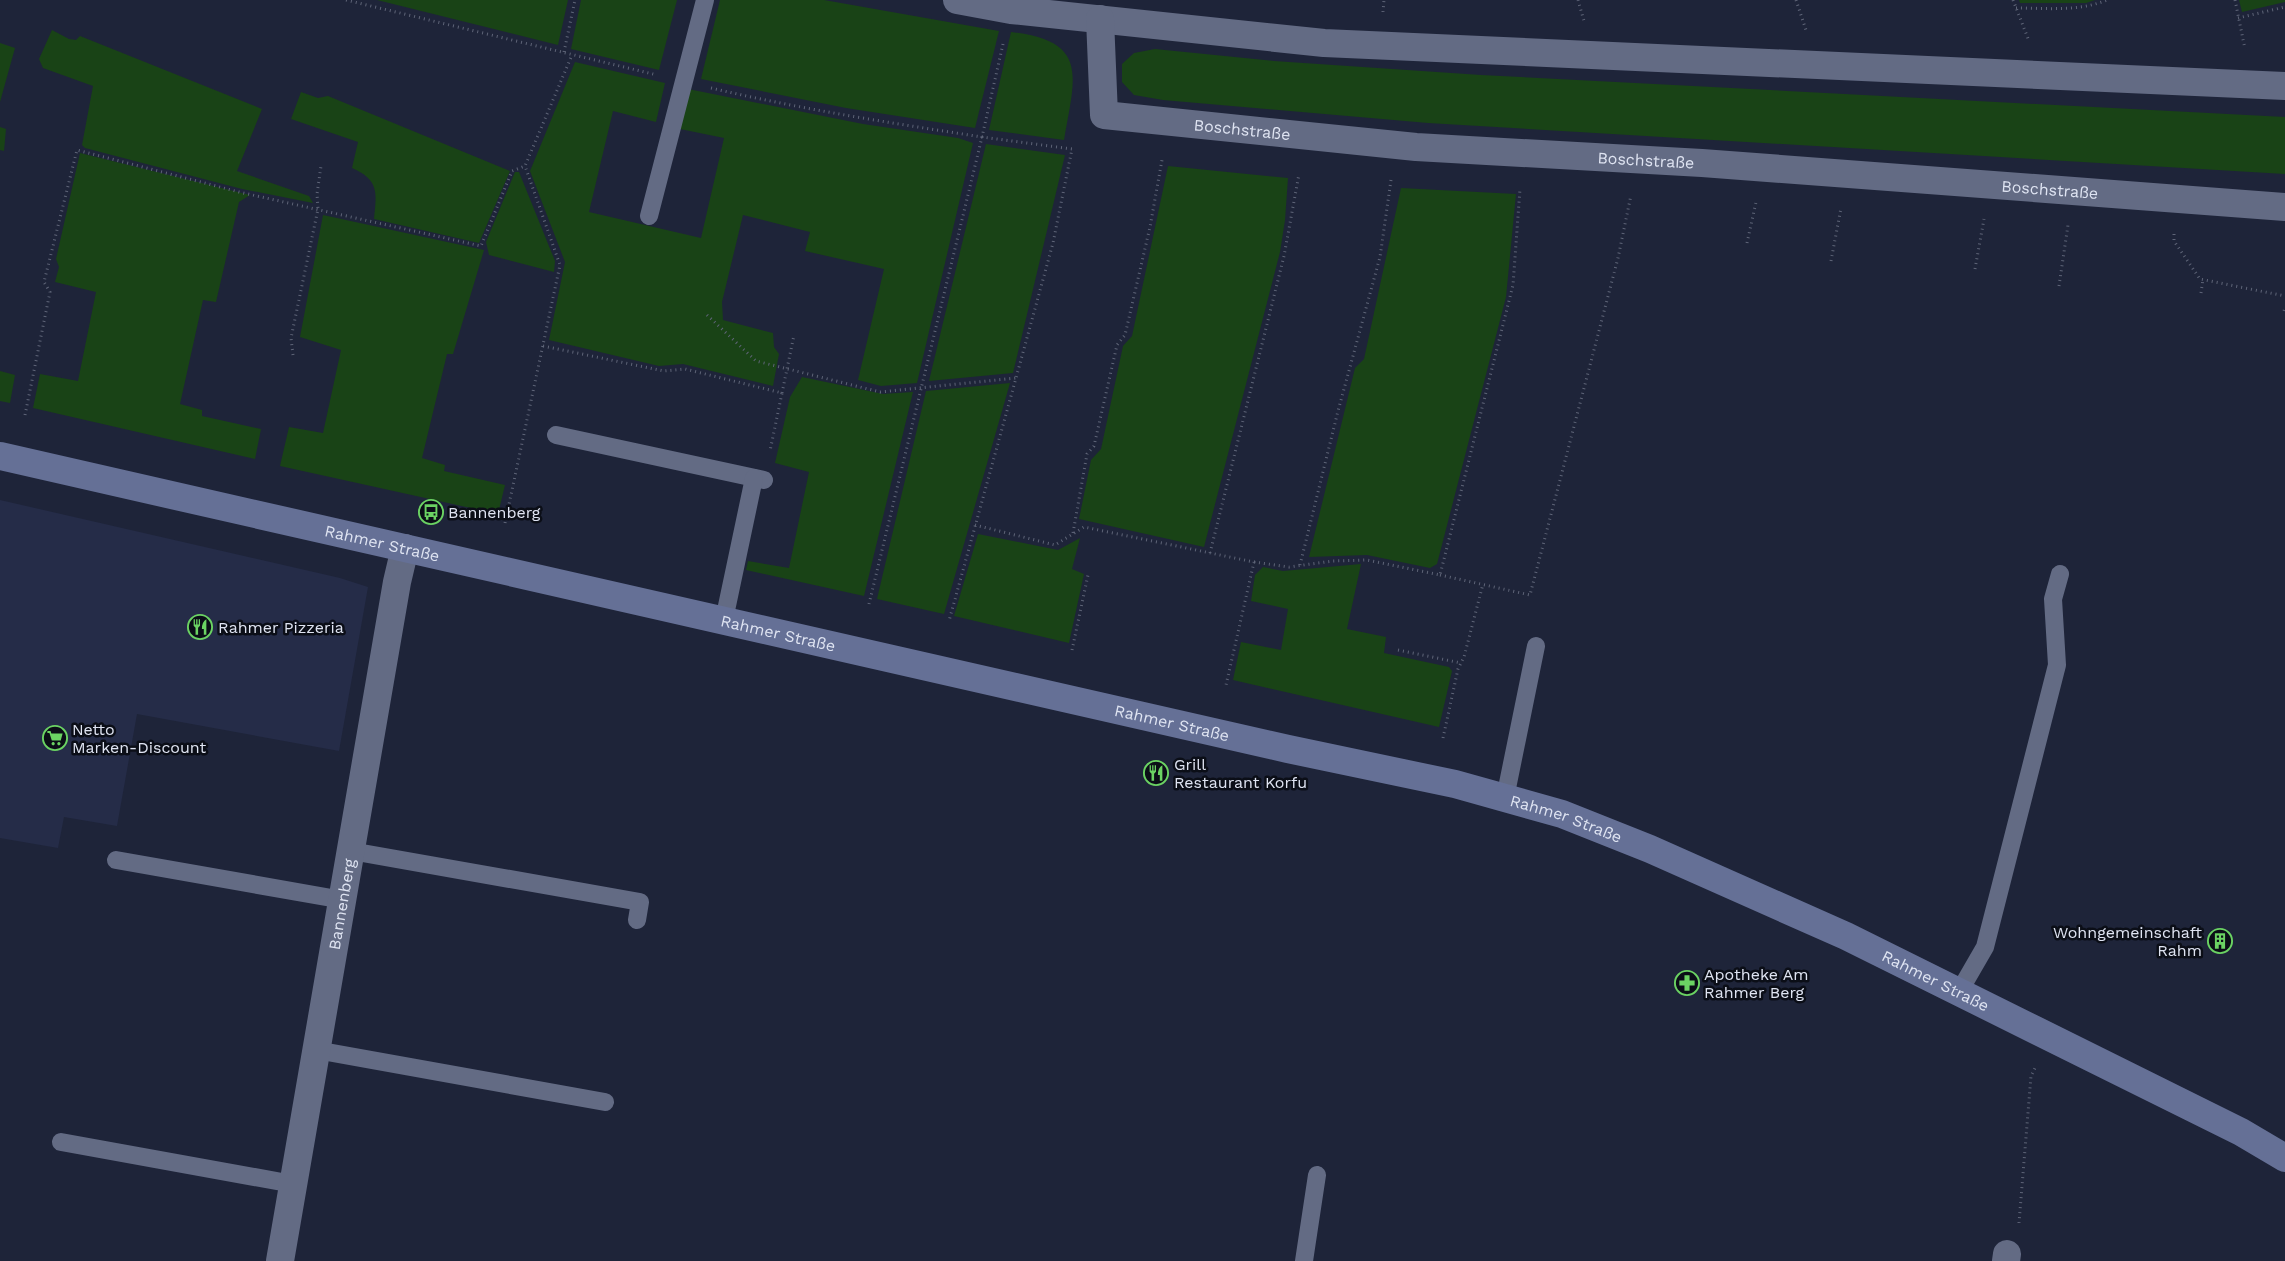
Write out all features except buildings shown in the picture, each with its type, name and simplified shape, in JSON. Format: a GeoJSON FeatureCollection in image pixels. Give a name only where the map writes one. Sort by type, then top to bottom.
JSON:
{"type":"FeatureCollection","features":[{"type":"Feature","properties":{"kind":"main road","name":"Rahmer Straße"},"geometry":{"type":"LineString","coordinates":[[0,456],[1288,749],[1455,784],[1562,814],[1650,849],[1846,936],[2052,1036],[2241,1132],[2285,1158]]}},
{"type":"Feature","properties":{"kind":"street"},"geometry":{"type":"LineString","coordinates":[[957,0],[1011,10],[1324,43],[2285,86]]}},
{"type":"Feature","properties":{"kind":"street","name":"Boschstraße"},"geometry":{"type":"LineString","coordinates":[[1100,19],[1104,115],[1416,147],[1702,164],[2285,207]]}},
{"type":"Feature","properties":{"kind":"street","name":"Bannenberg"},"geometry":{"type":"LineString","coordinates":[[280,1261],[398,582],[406,548]]}},
{"type":"Feature","properties":{"kind":"lane"},"geometry":{"type":"LineString","coordinates":[[649,216],[705,0]]}},
{"type":"Feature","properties":{"kind":"lane"},"geometry":{"type":"LineString","coordinates":[[556,435],[759,479],[724,620]]}},
{"type":"Feature","properties":{"kind":"lane"},"geometry":{"type":"LineString","coordinates":[[1959,992],[1985,947],[2057,665],[2053,600],[2060,574]]}},
{"type":"Feature","properties":{"kind":"lane"},"geometry":{"type":"LineString","coordinates":[[1505,798],[1536,646]]}},
{"type":"Feature","properties":{"kind":"lane"},"geometry":{"type":"LineString","coordinates":[[351,850],[640,902],[637,920]]}},
{"type":"Feature","properties":{"kind":"lane"},"geometry":{"type":"LineString","coordinates":[[116,860],[343,900]]}},
{"type":"Feature","properties":{"kind":"lane"},"geometry":{"type":"LineString","coordinates":[[316,1050],[605,1102]]}},
{"type":"Feature","properties":{"kind":"lane"},"geometry":{"type":"LineString","coordinates":[[61,1142],[293,1184]]}},
{"type":"Feature","properties":{"kind":"lane"},"geometry":{"type":"LineString","coordinates":[[1304,1261],[1317,1175]]}},
{"type":"Feature","properties":{"kind":"path"},"geometry":{"type":"LineString","coordinates":[[346,0],[756,99],[982,137],[1072,149],[1053,243],[948,621]]}},
{"type":"Feature","properties":{"kind":"path"},"geometry":{"type":"LineString","coordinates":[[564,52],[575,0]]}},
{"type":"Feature","properties":{"kind":"path"},"geometry":{"type":"LineString","coordinates":[[2013,0],[2041,75]]}},
{"type":"Feature","properties":{"kind":"path"},"geometry":{"type":"LineString","coordinates":[[2016,8],[2072,8],[2092,6],[2106,0]]}},
{"type":"Feature","properties":{"kind":"path"},"geometry":{"type":"LineString","coordinates":[[2235,0],[2252,84]]}},
{"type":"Feature","properties":{"kind":"path"},"geometry":{"type":"LineString","coordinates":[[2238,18],[2285,7]]}},
{"type":"Feature","properties":{"kind":"path"},"geometry":{"type":"LineString","coordinates":[[869,604],[1011,10]]}},
{"type":"Feature","properties":{"kind":"path"},"geometry":{"type":"LineString","coordinates":[[505,523],[560,265],[525,166],[572,54]]}},
{"type":"Feature","properties":{"kind":"path"},"geometry":{"type":"LineString","coordinates":[[25,415],[50,292],[44,282],[77,150],[239,192],[481,246],[512,171],[525,166]]}},
{"type":"Feature","properties":{"kind":"path"},"geometry":{"type":"LineString","coordinates":[[1073,534],[1087,454],[1094,446],[1117,345],[1125,335],[1150,227],[1162,160]]}},
{"type":"Feature","properties":{"kind":"path"},"geometry":{"type":"LineString","coordinates":[[292,355],[291,338],[318,209],[317,194],[321,166]]}},
{"type":"Feature","properties":{"kind":"path"},"geometry":{"type":"LineString","coordinates":[[1210,553],[1284,256],[1300,174]]}},
{"type":"Feature","properties":{"kind":"path"},"geometry":{"type":"LineString","coordinates":[[1300,565],[1338,411],[1380,257],[1391,180]]}},
{"type":"Feature","properties":{"kind":"path"},"geometry":{"type":"LineString","coordinates":[[1440,575],[1512,285],[1520,189]]}},
{"type":"Feature","properties":{"kind":"path"},"geometry":{"type":"LineString","coordinates":[[975,525],[1054,545],[1084,527],[1254,562],[1290,567],[1333,561],[1367,560],[1530,595],[1618,258],[1631,195]]}},
{"type":"Feature","properties":{"kind":"path"},"geometry":{"type":"LineString","coordinates":[[1747,243],[1756,202]]}},
{"type":"Feature","properties":{"kind":"path"},"geometry":{"type":"LineString","coordinates":[[1831,261],[1841,207]]}},
{"type":"Feature","properties":{"kind":"path"},"geometry":{"type":"LineString","coordinates":[[1975,269],[1984,218]]}},
{"type":"Feature","properties":{"kind":"path"},"geometry":{"type":"LineString","coordinates":[[2058,286],[2068,225]]}},
{"type":"Feature","properties":{"kind":"path"},"geometry":{"type":"LineString","coordinates":[[2174,234],[2174,240],[2200,279],[2285,296]]}},
{"type":"Feature","properties":{"kind":"path"},"geometry":{"type":"LineString","coordinates":[[2201,294],[2203,279]]}},
{"type":"Feature","properties":{"kind":"path"},"geometry":{"type":"LineString","coordinates":[[707,315],[756,361],[880,392],[1016,378]]}},
{"type":"Feature","properties":{"kind":"path"},"geometry":{"type":"LineString","coordinates":[[773,437],[794,335]]}},
{"type":"Feature","properties":{"kind":"path"},"geometry":{"type":"LineString","coordinates":[[543,346],[664,371],[685,369],[782,393]]}},
{"type":"Feature","properties":{"kind":"path"},"geometry":{"type":"LineString","coordinates":[[1226,685],[1254,562]]}},
{"type":"Feature","properties":{"kind":"path"},"geometry":{"type":"LineString","coordinates":[[1072,650],[1088,575]]}},
{"type":"Feature","properties":{"kind":"path"},"geometry":{"type":"LineString","coordinates":[[1443,738],[1458,669],[1483,584]]}},
{"type":"Feature","properties":{"kind":"path"},"geometry":{"type":"LineString","coordinates":[[1398,650],[1461,663]]}},
{"type":"Feature","properties":{"kind":"path"},"geometry":{"type":"LineString","coordinates":[[2006,1257],[2018,1238],[2031,1076],[2052,1036]]}},
{"type":"Feature","properties":{"kind":"shaded area"},"geometry":{"type":"Polygon","coordinates":[[[0,500],[340,578],[368,587],[339,751],[137,714],[117,826],[64,817],[58,848],[0,838],[0,500]]]}},
{"type":"Feature","properties":{"kind":"green space"},"geometry":{"type":"Polygon","coordinates":[[[377,0],[568,0],[558,45],[377,0]]]}},
{"type":"Feature","properties":{"kind":"green space"},"geometry":{"type":"Polygon","coordinates":[[[581,0],[677,0],[659,70],[571,49],[581,0]]]}},
{"type":"Feature","properties":{"kind":"green space"},"geometry":{"type":"Polygon","coordinates":[[[720,0],[824,0],[999,31],[975,128],[846,108],[701,79],[720,0]]]}},
{"type":"Feature","properties":{"kind":"green space"},"geometry":{"type":"Polygon","coordinates":[[[2019,0],[2095,0],[2086,3],[2020,3],[2019,0]]]}},
{"type":"Feature","properties":{"kind":"green space"},"geometry":{"type":"Polygon","coordinates":[[[2239,0],[2285,0],[2285,2],[2242,12],[2239,0]]]}},
{"type":"Feature","properties":{"kind":"green space"},"geometry":{"type":"Polygon","coordinates":[[[52,30],[69,39],[76,40],[80,36],[262,109],[237,171],[309,196],[313,203],[242,189],[85,148],[82,145],[93,86],[43,68],[39,59],[52,30]]]}},
{"type":"Feature","properties":{"kind":"green space"},"geometry":{"type":"Polygon","coordinates":[[[1011,32],[1037,37],[1054,44],[1066,54],[1071,66],[1073,81],[1064,140],[989,130],[1011,32]]]}},
{"type":"Feature","properties":{"kind":"green space"},"geometry":{"type":"Polygon","coordinates":[[[0,43],[15,48],[0,102],[0,43]]]}},
{"type":"Feature","properties":{"kind":"green space"},"geometry":{"type":"Polygon","coordinates":[[[1155,49],[1274,61],[1481,75],[2285,117],[2285,174],[1428,123],[1163,100],[1134,95],[1122,82],[1122,64],[1134,53],[1155,49]]]}},
{"type":"Feature","properties":{"kind":"green space"},"geometry":{"type":"Polygon","coordinates":[[[575,62],[665,83],[656,122],[613,111],[589,212],[701,238],[724,138],[680,129],[688,89],[863,124],[958,138],[973,143],[917,383],[881,386],[858,380],[884,269],[805,251],[810,232],[743,215],[722,302],[723,320],[773,333],[774,347],[779,354],[773,386],[683,364],[659,366],[549,340],[565,262],[530,171],[575,62]]]}},
{"type":"Feature","properties":{"kind":"green space"},"geometry":{"type":"Polygon","coordinates":[[[301,92],[318,98],[328,96],[510,171],[479,243],[374,219],[376,201],[372,182],[352,168],[358,142],[291,119],[301,92]]]}},
{"type":"Feature","properties":{"kind":"green space"},"geometry":{"type":"Polygon","coordinates":[[[0,127],[6,129],[4,151],[0,150],[0,127]]]}},
{"type":"Feature","properties":{"kind":"green space"},"geometry":{"type":"Polygon","coordinates":[[[986,144],[1065,155],[1013,373],[929,381],[986,144]]]}},
{"type":"Feature","properties":{"kind":"green space"},"geometry":{"type":"Polygon","coordinates":[[[80,153],[250,195],[239,202],[216,302],[203,300],[180,404],[202,410],[202,416],[261,429],[255,459],[33,408],[40,374],[78,381],[96,292],[55,282],[59,267],[56,259],[80,153]]]}},
{"type":"Feature","properties":{"kind":"green space"},"geometry":{"type":"Polygon","coordinates":[[[1168,166],[1288,178],[1285,220],[1280,252],[1204,547],[1079,519],[1091,460],[1101,449],[1123,346],[1132,336],[1168,166]]]}},
{"type":"Feature","properties":{"kind":"green space"},"geometry":{"type":"Polygon","coordinates":[[[515,172],[519,172],[555,261],[554,272],[489,255],[486,242],[515,172]]]}},
{"type":"Feature","properties":{"kind":"green space"},"geometry":{"type":"Polygon","coordinates":[[[1401,188],[1516,194],[1506,297],[1437,564],[1430,568],[1367,555],[1309,557],[1355,368],[1364,359],[1401,188]]]}},
{"type":"Feature","properties":{"kind":"green space"},"geometry":{"type":"Polygon","coordinates":[[[323,215],[484,250],[453,354],[447,354],[422,458],[445,465],[444,471],[505,485],[498,514],[280,466],[289,427],[323,433],[341,350],[300,337],[323,215]]]}},
{"type":"Feature","properties":{"kind":"green space"},"geometry":{"type":"Polygon","coordinates":[[[0,371],[15,375],[10,403],[0,401],[0,371]]]}},
{"type":"Feature","properties":{"kind":"green space"},"geometry":{"type":"Polygon","coordinates":[[[802,377],[883,394],[913,392],[864,596],[746,570],[748,561],[789,568],[809,472],[775,463],[790,397],[802,377]]]}},
{"type":"Feature","properties":{"kind":"green space"},"geometry":{"type":"Polygon","coordinates":[[[1010,383],[944,614],[877,599],[926,391],[1010,383]]]}},
{"type":"Feature","properties":{"kind":"green space"},"geometry":{"type":"Polygon","coordinates":[[[978,534],[1058,550],[1080,538],[1072,569],[1084,574],[1069,643],[954,616],[978,534]]]}},
{"type":"Feature","properties":{"kind":"green space"},"geometry":{"type":"Polygon","coordinates":[[[1361,564],[1347,629],[1386,637],[1384,653],[1449,667],[1452,671],[1439,727],[1233,680],[1241,642],[1281,650],[1288,609],[1251,601],[1255,575],[1263,567],[1283,571],[1361,564]]]}},
{"type":"Feature","properties":{"kind":"place","name":"Bannenberg"},"geometry":{"type":"Point","coordinates":[431,512]}},
{"type":"Feature","properties":{"kind":"place","name":"Rahmer Pizzeria"},"geometry":{"type":"Point","coordinates":[200,627]}},
{"type":"Feature","properties":{"kind":"place","name":"Netto Marken-Discount"},"geometry":{"type":"Point","coordinates":[55,738]}},
{"type":"Feature","properties":{"kind":"place","name":"Grill Restaurant Korfu"},"geometry":{"type":"Point","coordinates":[1156,773]}},
{"type":"Feature","properties":{"kind":"place","name":"Wohngemeinschaft Rahm"},"geometry":{"type":"Point","coordinates":[2220,941]}},
{"type":"Feature","properties":{"kind":"place","name":"Apotheke Am Rahmer Berg"},"geometry":{"type":"Point","coordinates":[1687,983]}}]}
